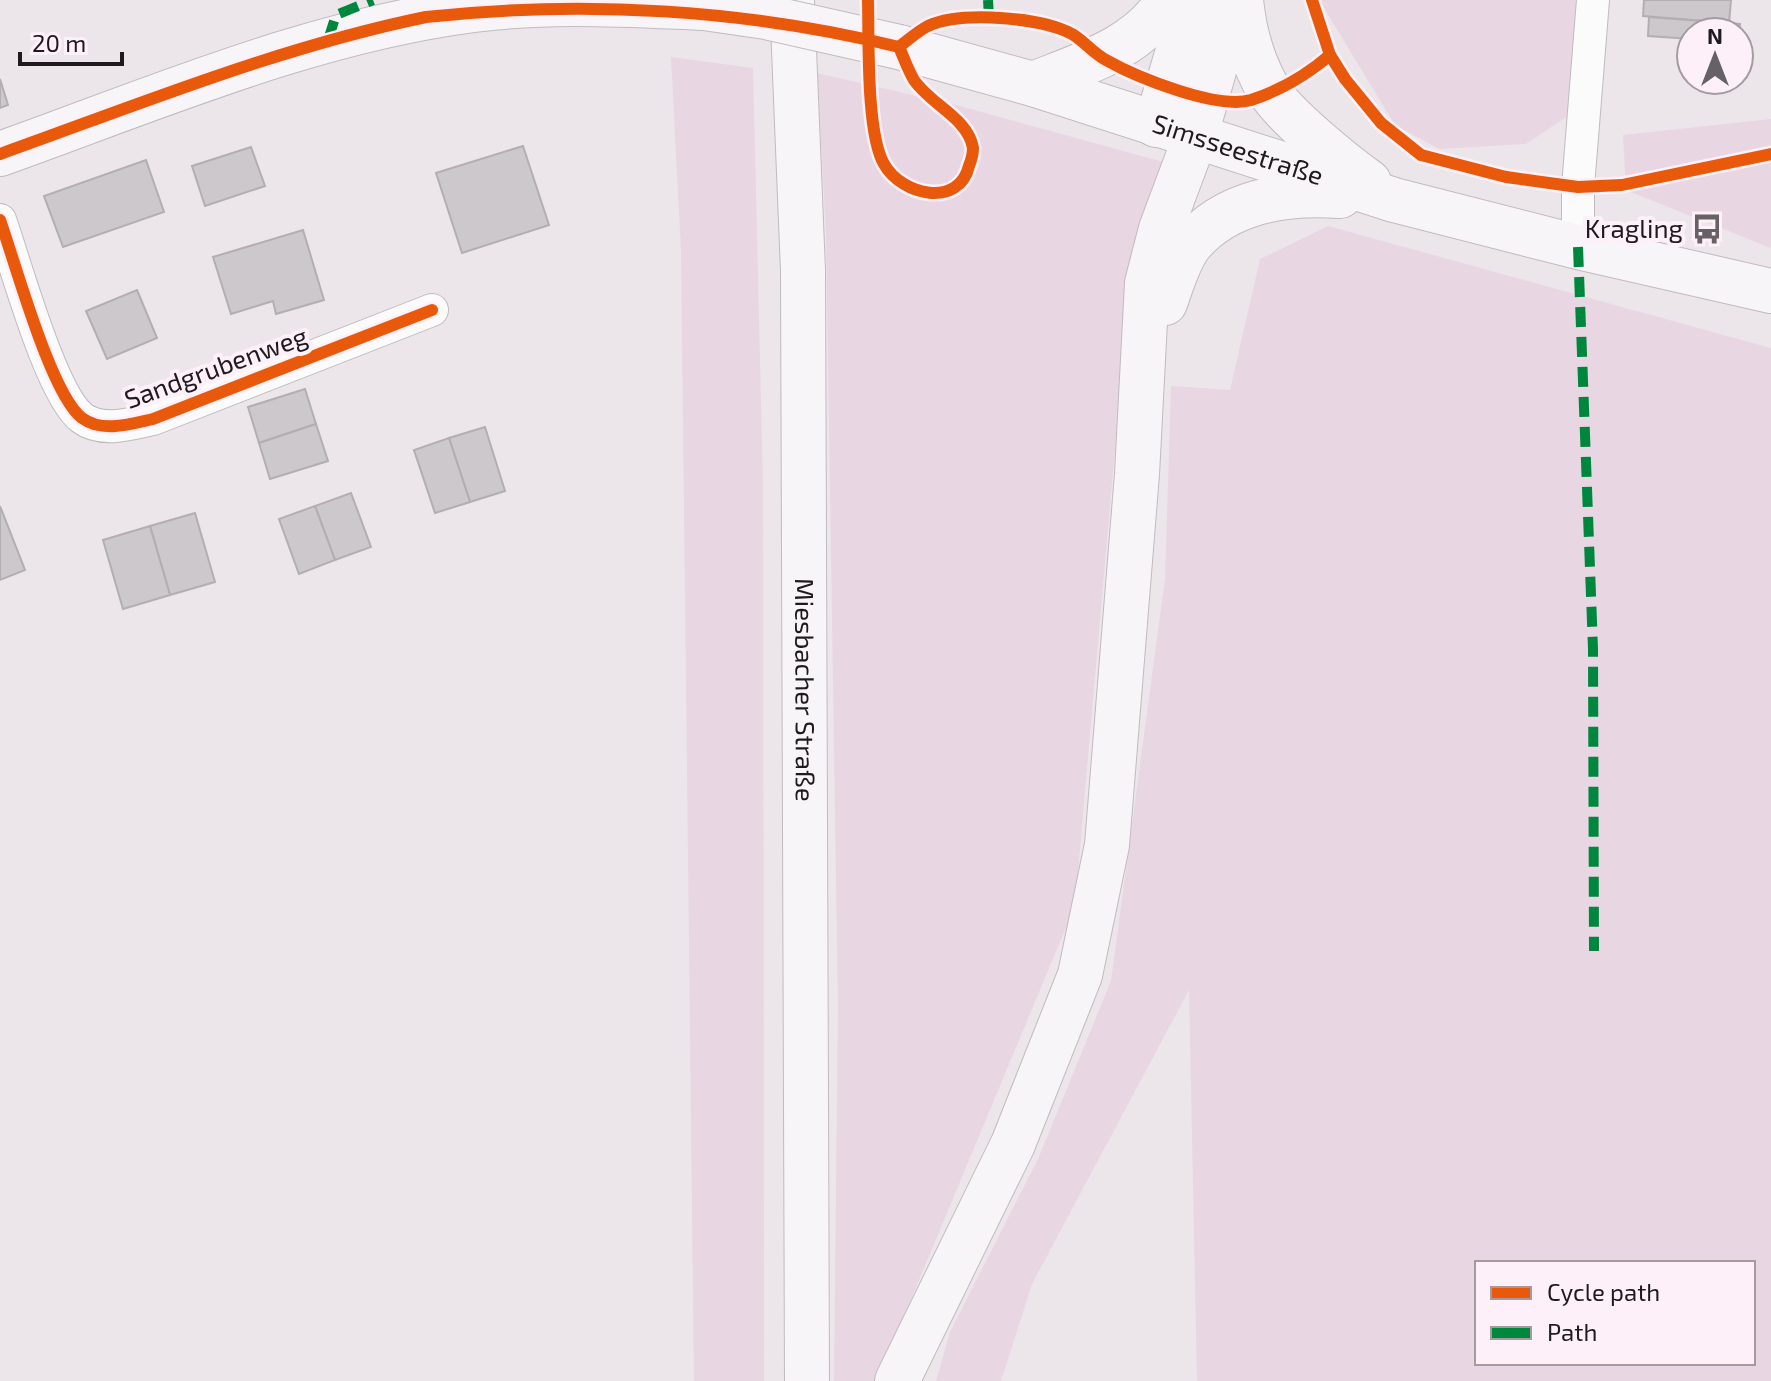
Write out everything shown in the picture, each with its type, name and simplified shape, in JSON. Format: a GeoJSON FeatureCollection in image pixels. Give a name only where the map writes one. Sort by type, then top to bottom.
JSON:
{"type":"FeatureCollection","features":[{"type":"Feature","properties":{"kind":"main road","name":"Miesbacher Straße"},"geometry":{"type":"LineString","coordinates":[[792,0],[803,318],[807,1381]]}},
{"type":"Feature","properties":{"kind":"main road"},"geometry":{"type":"LineString","coordinates":[[1033,84],[1101,57],[1138,36],[1168,0]]}},
{"type":"Feature","properties":{"kind":"main road"},"geometry":{"type":"LineString","coordinates":[[897,1381],[1013,1144],[1080,975],[1107,845],[1137,474],[1147,283],[1161,229],[1193,0]]}},
{"type":"Feature","properties":{"kind":"main road"},"geometry":{"type":"LineString","coordinates":[[1175,131],[1234,0]]}},
{"type":"Feature","properties":{"kind":"main road"},"geometry":{"type":"LineString","coordinates":[[1241,0],[1244,23],[1269,92],[1335,158],[1394,200]]}},
{"type":"Feature","properties":{"kind":"main road","name":"Simsseestraße"},"geometry":{"type":"LineString","coordinates":[[0,154],[328,40],[476,5],[525,2],[695,4],[899,47],[1033,84],[1394,200],[1578,247],[1771,291]]}},
{"type":"Feature","properties":{"kind":"main road"},"geometry":{"type":"LineString","coordinates":[[1140,385],[1176,274],[1188,247],[1211,225],[1272,198],[1311,194],[1394,200]]}},
{"type":"Feature","properties":{"kind":"street"},"geometry":{"type":"LineString","coordinates":[[1578,247],[1578,187],[1593,0]]}},
{"type":"Feature","properties":{"kind":"street","name":"Sandgrubenweg"},"geometry":{"type":"LineString","coordinates":[[0,220],[62,395],[83,419],[116,428],[153,419],[432,310]]}},
{"type":"Feature","properties":{"kind":"shaded area"},"geometry":{"type":"Polygon","coordinates":[[[1319,0],[1577,0],[1568,116],[1526,144],[1439,149],[1395,125],[1319,0]]]}},
{"type":"Feature","properties":{"kind":"shaded area"},"geometry":{"type":"Polygon","coordinates":[[[671,57],[753,68],[763,487],[764,1381],[694,1381],[681,251],[671,57]]]}},
{"type":"Feature","properties":{"kind":"shaded area"},"geometry":{"type":"Polygon","coordinates":[[[817,73],[956,105],[1167,163],[1122,368],[1075,906],[877,1381],[834,1381],[838,1006],[826,234],[817,73]]]}},
{"type":"Feature","properties":{"kind":"shaded area"},"geometry":{"type":"Polygon","coordinates":[[[1771,119],[1771,248],[1626,190],[1623,135],[1771,119]]]}},
{"type":"Feature","properties":{"kind":"shaded area"},"geometry":{"type":"Polygon","coordinates":[[[1328,226],[1771,348],[1771,1381],[1197,1381],[1189,990],[1032,1284],[1001,1381],[936,1381],[950,1332],[1038,1159],[1111,981],[1165,578],[1171,386],[1230,390],[1260,259],[1328,226]]]}},
{"type":"Feature","properties":{"kind":"building"},"geometry":{"type":"Polygon","coordinates":[[[1644,0],[1731,0],[1730,16],[1675,16],[1675,19],[1643,16],[1644,0]]]}},
{"type":"Feature","properties":{"kind":"building"},"geometry":{"type":"Polygon","coordinates":[[[1649,17],[1675,19],[1675,38],[1648,36],[1649,17]]]}},
{"type":"Feature","properties":{"kind":"building"},"geometry":{"type":"Polygon","coordinates":[[[0,79],[8,105],[0,108],[0,79]]]}},
{"type":"Feature","properties":{"kind":"building"},"geometry":{"type":"Polygon","coordinates":[[[523,146],[549,225],[462,253],[436,173],[523,146]]]}},
{"type":"Feature","properties":{"kind":"building"},"geometry":{"type":"Polygon","coordinates":[[[251,147],[265,186],[205,206],[192,166],[251,147]]]}},
{"type":"Feature","properties":{"kind":"building"},"geometry":{"type":"Polygon","coordinates":[[[146,160],[164,212],[63,247],[44,196],[146,160]]]}},
{"type":"Feature","properties":{"kind":"building"},"geometry":{"type":"Polygon","coordinates":[[[303,230],[324,300],[276,314],[273,301],[231,314],[213,257],[303,230]]]}},
{"type":"Feature","properties":{"kind":"building"},"geometry":{"type":"Polygon","coordinates":[[[137,290],[157,338],[107,359],[86,311],[137,290]]]}},
{"type":"Feature","properties":{"kind":"building"},"geometry":{"type":"Polygon","coordinates":[[[305,389],[316,424],[259,443],[248,407],[305,389]]]}},
{"type":"Feature","properties":{"kind":"building"},"geometry":{"type":"Polygon","coordinates":[[[316,424],[328,461],[270,479],[259,443],[316,424]]]}},
{"type":"Feature","properties":{"kind":"building"},"geometry":{"type":"Polygon","coordinates":[[[485,427],[505,491],[470,502],[449,438],[485,427]]]}},
{"type":"Feature","properties":{"kind":"building"},"geometry":{"type":"Polygon","coordinates":[[[449,438],[470,502],[435,513],[414,450],[449,438]]]}},
{"type":"Feature","properties":{"kind":"building"},"geometry":{"type":"Polygon","coordinates":[[[351,493],[371,547],[335,560],[315,506],[351,493]]]}},
{"type":"Feature","properties":{"kind":"building"},"geometry":{"type":"Polygon","coordinates":[[[0,506],[25,570],[0,580],[0,506]]]}},
{"type":"Feature","properties":{"kind":"building"},"geometry":{"type":"Polygon","coordinates":[[[315,506],[335,560],[299,574],[279,519],[315,506]]]}},
{"type":"Feature","properties":{"kind":"building"},"geometry":{"type":"Polygon","coordinates":[[[195,513],[215,582],[170,595],[150,526],[195,513]]]}},
{"type":"Feature","properties":{"kind":"building"},"geometry":{"type":"Polygon","coordinates":[[[150,526],[170,595],[123,609],[103,540],[150,526]]]}},
{"type":"Feature","properties":{"kind":"marked path"},"geometry":{"type":"LineString","coordinates":[[328,40],[336,15],[373,0]]}},
{"type":"Feature","properties":{"kind":"marked path"},"geometry":{"type":"LineString","coordinates":[[988,0],[989,17]]}},
{"type":"Feature","properties":{"kind":"marked path"},"geometry":{"type":"LineString","coordinates":[[1578,247],[1593,649],[1594,951]]}},
{"type":"Feature","properties":{"kind":"cycle path"},"geometry":{"type":"LineString","coordinates":[[868,0],[871,109],[878,150],[884,164],[903,184],[916,190],[930,193],[954,188],[963,179],[970,162],[973,148],[970,137],[957,120],[921,89],[899,47]]}},
{"type":"Feature","properties":{"kind":"cycle path"},"geometry":{"type":"LineString","coordinates":[[1312,0],[1330,55],[1345,79],[1381,123],[1421,155],[1506,177],[1578,187],[1622,185],[1771,154]]}},
{"type":"Feature","properties":{"kind":"cycle path"},"geometry":{"type":"LineString","coordinates":[[0,154],[264,60],[426,17],[544,9],[664,11],[782,24],[899,47]]}},
{"type":"Feature","properties":{"kind":"cycle path"},"geometry":{"type":"LineString","coordinates":[[899,47],[924,28],[942,21],[980,17],[1041,23],[1072,34],[1106,60],[1156,83],[1198,96],[1236,102],[1251,100],[1282,87],[1330,55]]}},
{"type":"Feature","properties":{"kind":"cycle path"},"geometry":{"type":"LineString","coordinates":[[0,220],[35,326],[58,383],[70,405],[82,418],[98,425],[117,426],[153,419],[432,310]]}},
{"type":"Feature","properties":{"kind":"place","name":"Kragling"},"geometry":{"type":"Point","coordinates":[1707,229]}}]}
